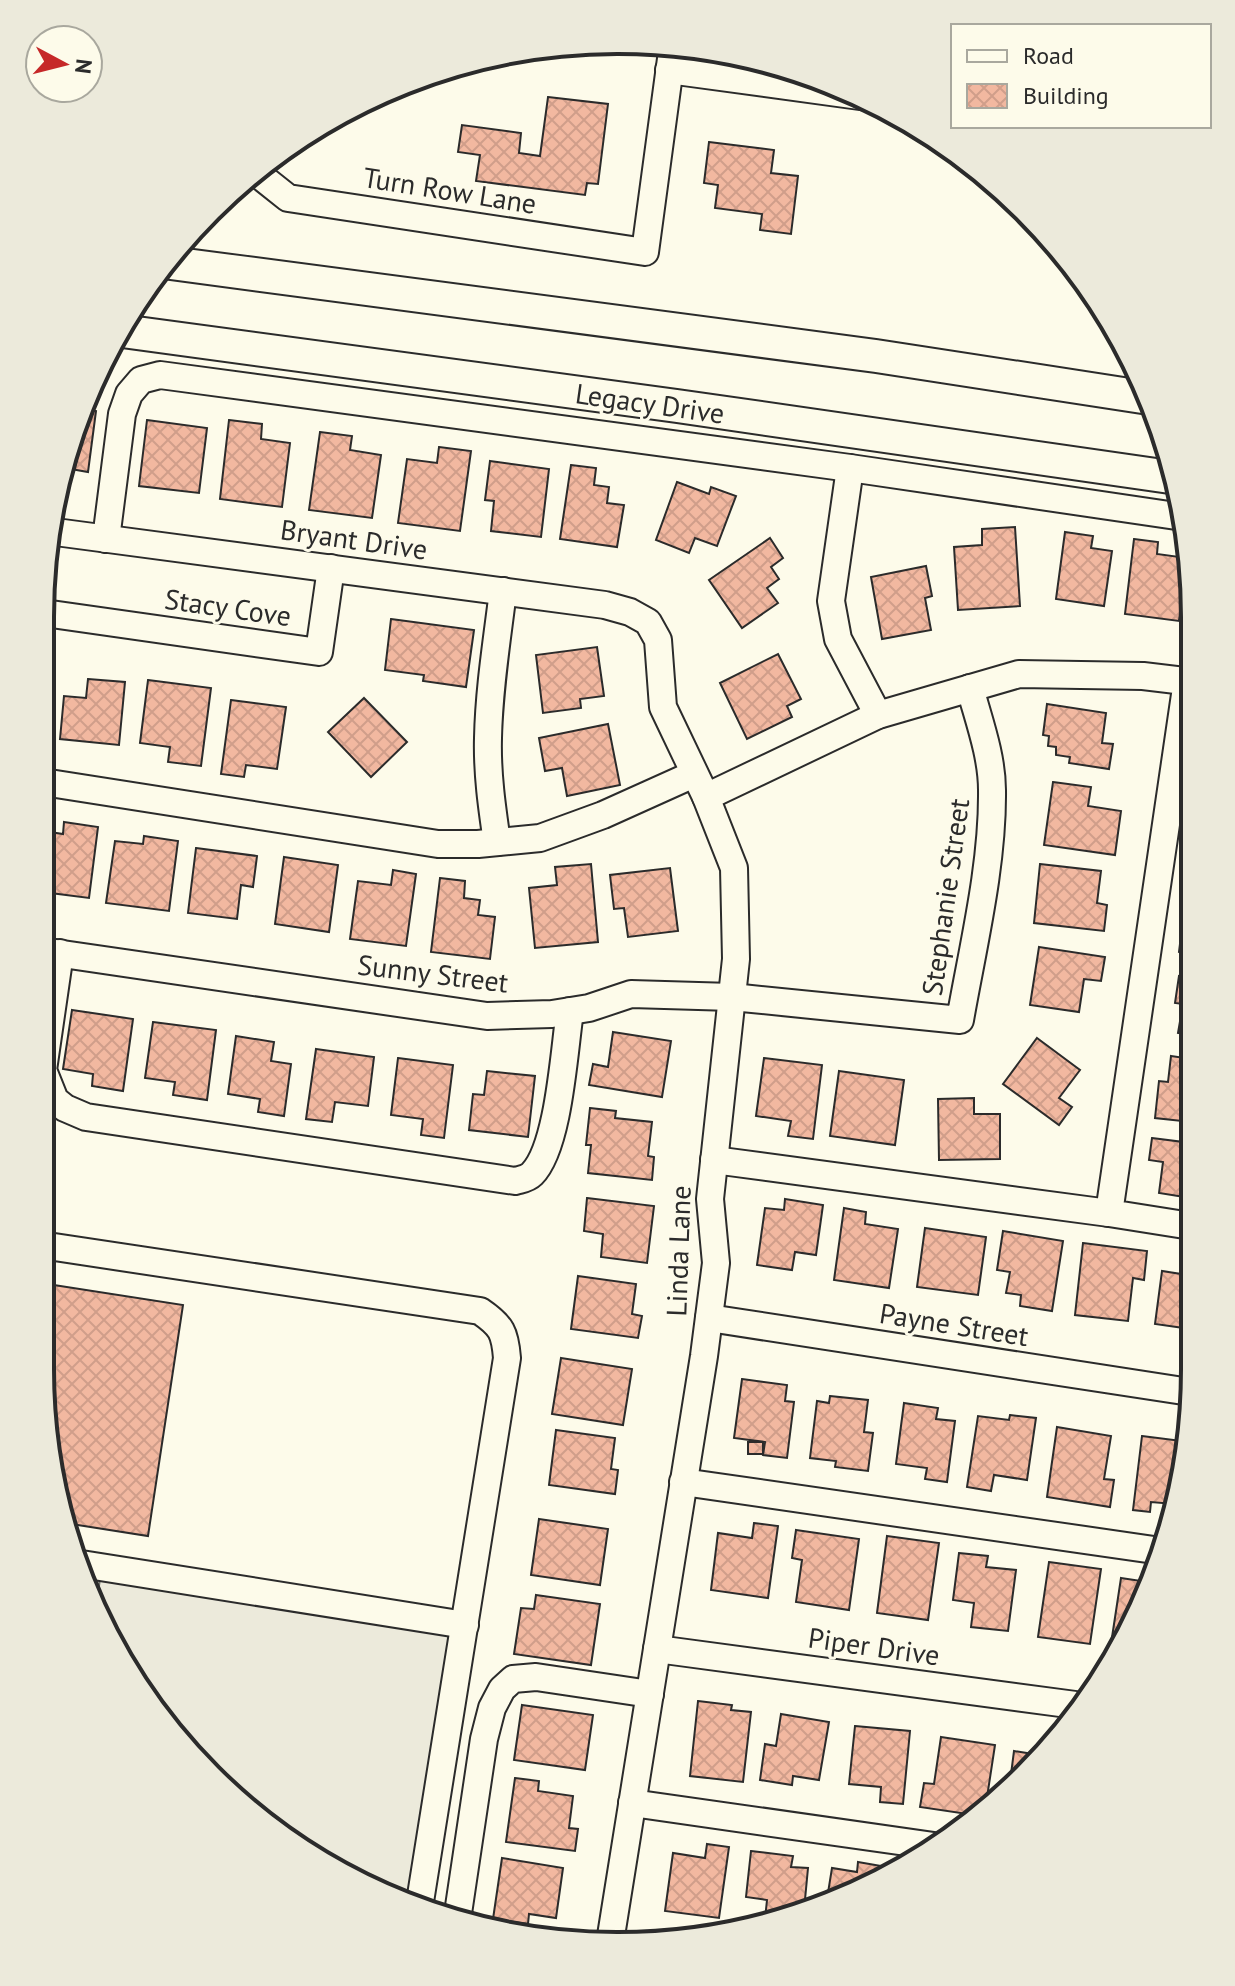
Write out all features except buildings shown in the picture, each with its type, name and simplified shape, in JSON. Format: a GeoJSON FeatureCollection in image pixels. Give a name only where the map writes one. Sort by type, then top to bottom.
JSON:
{"type":"FeatureCollection","features":[{"type":"Feature","properties":{"kind":"main road"},"geometry":{"type":"LineString","coordinates":[[179,264],[860,354],[1135,396]]}},
{"type":"Feature","properties":{"kind":"main road","name":"Legacy Drive"},"geometry":{"type":"LineString","coordinates":[[131,332],[1163,476]]}},
{"type":"Feature","properties":{"kind":"street"},"geometry":{"type":"LineString","coordinates":[[671,57],[669,70],[814,90]]}},
{"type":"Feature","properties":{"kind":"street","name":"Turn Row Lane"},"geometry":{"type":"LineString","coordinates":[[264,179],[288,198],[645,252],[669,70]]}},
{"type":"Feature","properties":{"kind":"street"},"geometry":{"type":"LineString","coordinates":[[106,539],[122,414],[129,394],[141,380],[160,375],[850,468],[1171,515]]}},
{"type":"Feature","properties":{"kind":"street"},"geometry":{"type":"LineString","coordinates":[[850,468],[831,601],[838,639],[878,715]]}},
{"type":"Feature","properties":{"kind":"street","name":"Bryant Drive"},"geometry":{"type":"LineString","coordinates":[[61,533],[605,605],[630,612],[648,622]]}},
{"type":"Feature","properties":{"kind":"street","name":"Stacy Cove"},"geometry":{"type":"LineString","coordinates":[[54,614],[319,652],[331,568]]}},
{"type":"Feature","properties":{"kind":"street"},"geometry":{"type":"LineString","coordinates":[[497,842],[491,803],[488,741],[491,684],[503,591]]}},
{"type":"Feature","properties":{"kind":"street","name":"Linda Lane"},"geometry":{"type":"LineString","coordinates":[[612,1932],[709,1318],[716,1263],[710,1199],[736,959],[734,868],[663,707],[658,640],[648,622]]}},
{"type":"Feature","properties":{"kind":"street"},"geometry":{"type":"LineString","coordinates":[[54,784],[438,844],[497,842],[540,838],[700,785],[878,715],[1019,674],[1143,676],[1181,680]]}},
{"type":"Feature","properties":{"kind":"street","name":"Stephanie Street"},"geometry":{"type":"LineString","coordinates":[[960,1020],[986,867],[993,790],[990,764],[970,688]]}},
{"type":"Feature","properties":{"kind":"street"},"geometry":{"type":"LineString","coordinates":[[1109,1213],[1181,740]]}},
{"type":"Feature","properties":{"kind":"street","name":"Sunny Street"},"geometry":{"type":"LineString","coordinates":[[54,952],[487,1016],[570,1011],[631,994],[732,997],[960,1020]]}},
{"type":"Feature","properties":{"kind":"street"},"geometry":{"type":"LineString","coordinates":[[54,1098],[65,1108],[86,1117],[515,1181],[529,1177],[535,1170],[552,1133],[570,1011]]}},
{"type":"Feature","properties":{"kind":"street"},"geometry":{"type":"LineString","coordinates":[[714,1160],[1181,1224]]}},
{"type":"Feature","properties":{"kind":"street"},"geometry":{"type":"LineString","coordinates":[[54,1247],[480,1311],[495,1321],[505,1336],[507,1358],[421,1896]]}},
{"type":"Feature","properties":{"kind":"street","name":"Payne Street"},"geometry":{"type":"LineString","coordinates":[[709,1318],[1180,1391]]}},
{"type":"Feature","properties":{"kind":"street"},"geometry":{"type":"LineString","coordinates":[[683,1482],[1151,1550]]}},
{"type":"Feature","properties":{"kind":"street"},"geometry":{"type":"LineString","coordinates":[[93,1573],[465,1625]]}},
{"type":"Feature","properties":{"kind":"street","name":"Piper Drive"},"geometry":{"type":"LineString","coordinates":[[657,1649],[1070,1704]]}},
{"type":"Feature","properties":{"kind":"street"},"geometry":{"type":"LineString","coordinates":[[459,1909],[484,1739],[492,1708],[502,1689],[513,1679],[536,1677],[650,1694]]}},
{"type":"Feature","properties":{"kind":"street"},"geometry":{"type":"LineString","coordinates":[[632,1803],[920,1844]]}},
{"type":"Feature","properties":{"kind":"shaded area"},"geometry":{"type":"Polygon","coordinates":[[[100,1579],[450,1634],[409,1892],[368,1874],[304,1837],[274,1816],[219,1767],[170,1712],[149,1682],[129,1650],[99,1588],[100,1579]]]}}]}
